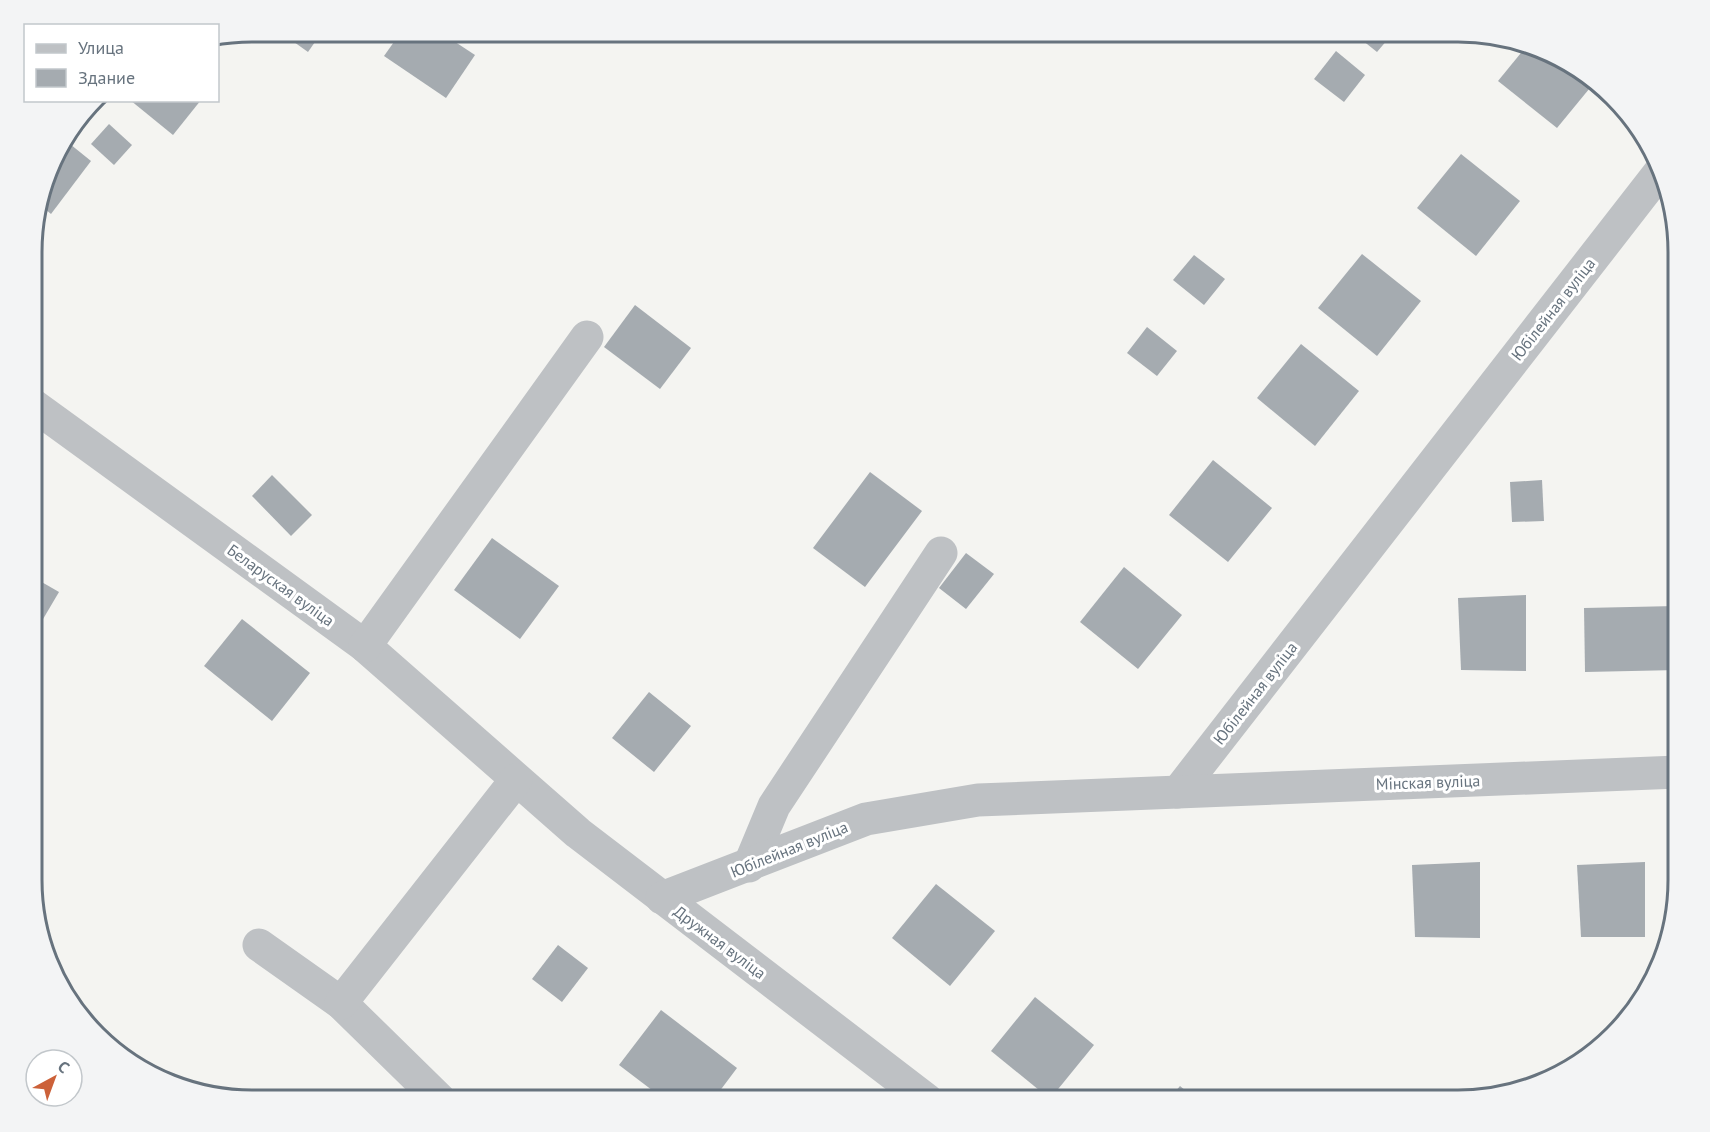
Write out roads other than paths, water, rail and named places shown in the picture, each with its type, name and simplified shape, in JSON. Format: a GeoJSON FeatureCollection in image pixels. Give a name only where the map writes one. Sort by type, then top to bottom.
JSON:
{"type":"FeatureCollection","features":[{"type":"Feature","properties":{"kind":"street","name":"Юбілейная вуліца"},"geometry":{"type":"LineString","coordinates":[[662,898],[866,819],[978,800],[1178,792],[1655,179]]}},
{"type":"Feature","properties":{"kind":"street"},"geometry":{"type":"LineString","coordinates":[[365,646],[587,337]]}},
{"type":"Feature","properties":{"kind":"street","name":"Беларуская вуліца"},"geometry":{"type":"LineString","coordinates":[[42,412],[365,646],[516,780]]}},
{"type":"Feature","properties":{"kind":"street"},"geometry":{"type":"LineString","coordinates":[[749,866],[774,806],[941,553]]}},
{"type":"Feature","properties":{"kind":"street","name":"Мінская вуліца"},"geometry":{"type":"LineString","coordinates":[[1178,792],[1668,772]]}},
{"type":"Feature","properties":{"kind":"street"},"geometry":{"type":"LineString","coordinates":[[341,1003],[516,780]]}},
{"type":"Feature","properties":{"kind":"street","name":"Дружная вуліца"},"geometry":{"type":"LineString","coordinates":[[516,780],[578,833],[914,1090]]}},
{"type":"Feature","properties":{"kind":"street"},"geometry":{"type":"LineString","coordinates":[[260,945],[341,1003],[430,1090]]}}]}
